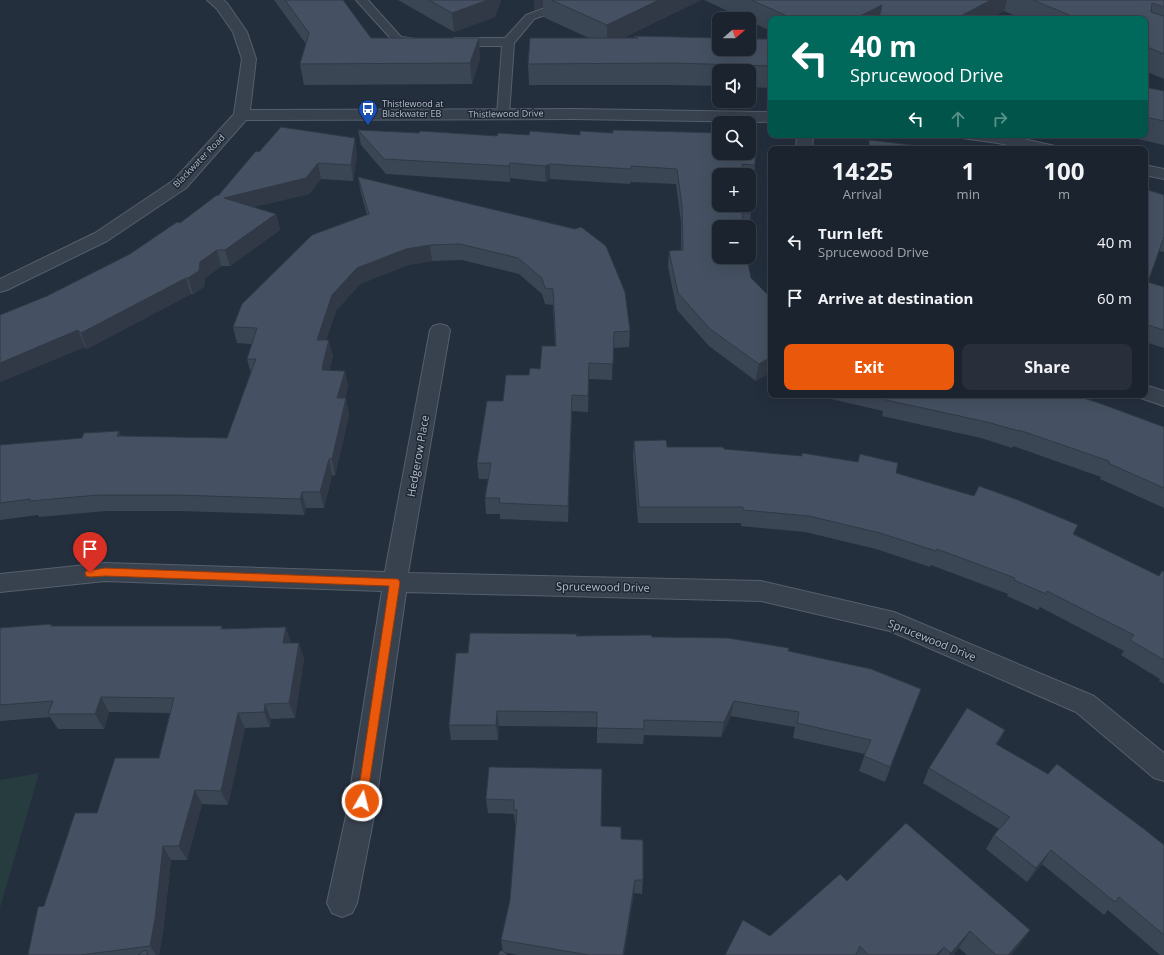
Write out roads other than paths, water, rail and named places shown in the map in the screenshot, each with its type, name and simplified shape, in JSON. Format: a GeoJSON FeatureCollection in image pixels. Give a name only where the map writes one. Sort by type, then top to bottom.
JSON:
{"type":"FeatureCollection","features":[{"type":"Feature","properties":{"kind":"street"},"geometry":{"type":"LineString","coordinates":[[214,0],[222,6],[240,32],[249,59],[242,115]]}},
{"type":"Feature","properties":{"kind":"street","name":"Thistlewood Drive"},"geometry":{"type":"LineString","coordinates":[[242,115],[574,114],[768,117]]}},
{"type":"Feature","properties":{"kind":"street","name":"Blackwater Road"},"geometry":{"type":"LineString","coordinates":[[0,286],[101,237],[180,184],[242,115]]}},
{"type":"Feature","properties":{"kind":"street"},"geometry":{"type":"LineString","coordinates":[[998,138],[1035,146]]}},
{"type":"Feature","properties":{"kind":"street"},"geometry":{"type":"LineString","coordinates":[[1148,171],[1164,174]]}},
{"type":"Feature","properties":{"kind":"street","name":"Hedgerow Place"},"geometry":{"type":"LineString","coordinates":[[342,903],[360,816],[395,582],[440,330]]}},
{"type":"Feature","properties":{"kind":"street"},"geometry":{"type":"LineString","coordinates":[[1148,393],[1164,398]]}},
{"type":"Feature","properties":{"kind":"street","name":"Sprucewood Drive"},"geometry":{"type":"LineString","coordinates":[[0,583],[105,572],[395,582],[761,591],[894,622],[1085,704],[1164,769]]}},
{"type":"Feature","properties":{"kind":"lane"},"geometry":{"type":"LineString","coordinates":[[362,0],[398,40],[429,42]]}},
{"type":"Feature","properties":{"kind":"lane"},"geometry":{"type":"LineString","coordinates":[[503,115],[508,42],[530,17],[576,0]]}},
{"type":"Feature","properties":{"kind":"lane"},"geometry":{"type":"LineString","coordinates":[[445,42],[508,42]]}},
{"type":"Feature","properties":{"kind":"place","name":"Thistlewood at Blackwater EB"},"geometry":{"type":"Point","coordinates":[368,126]}}]}
